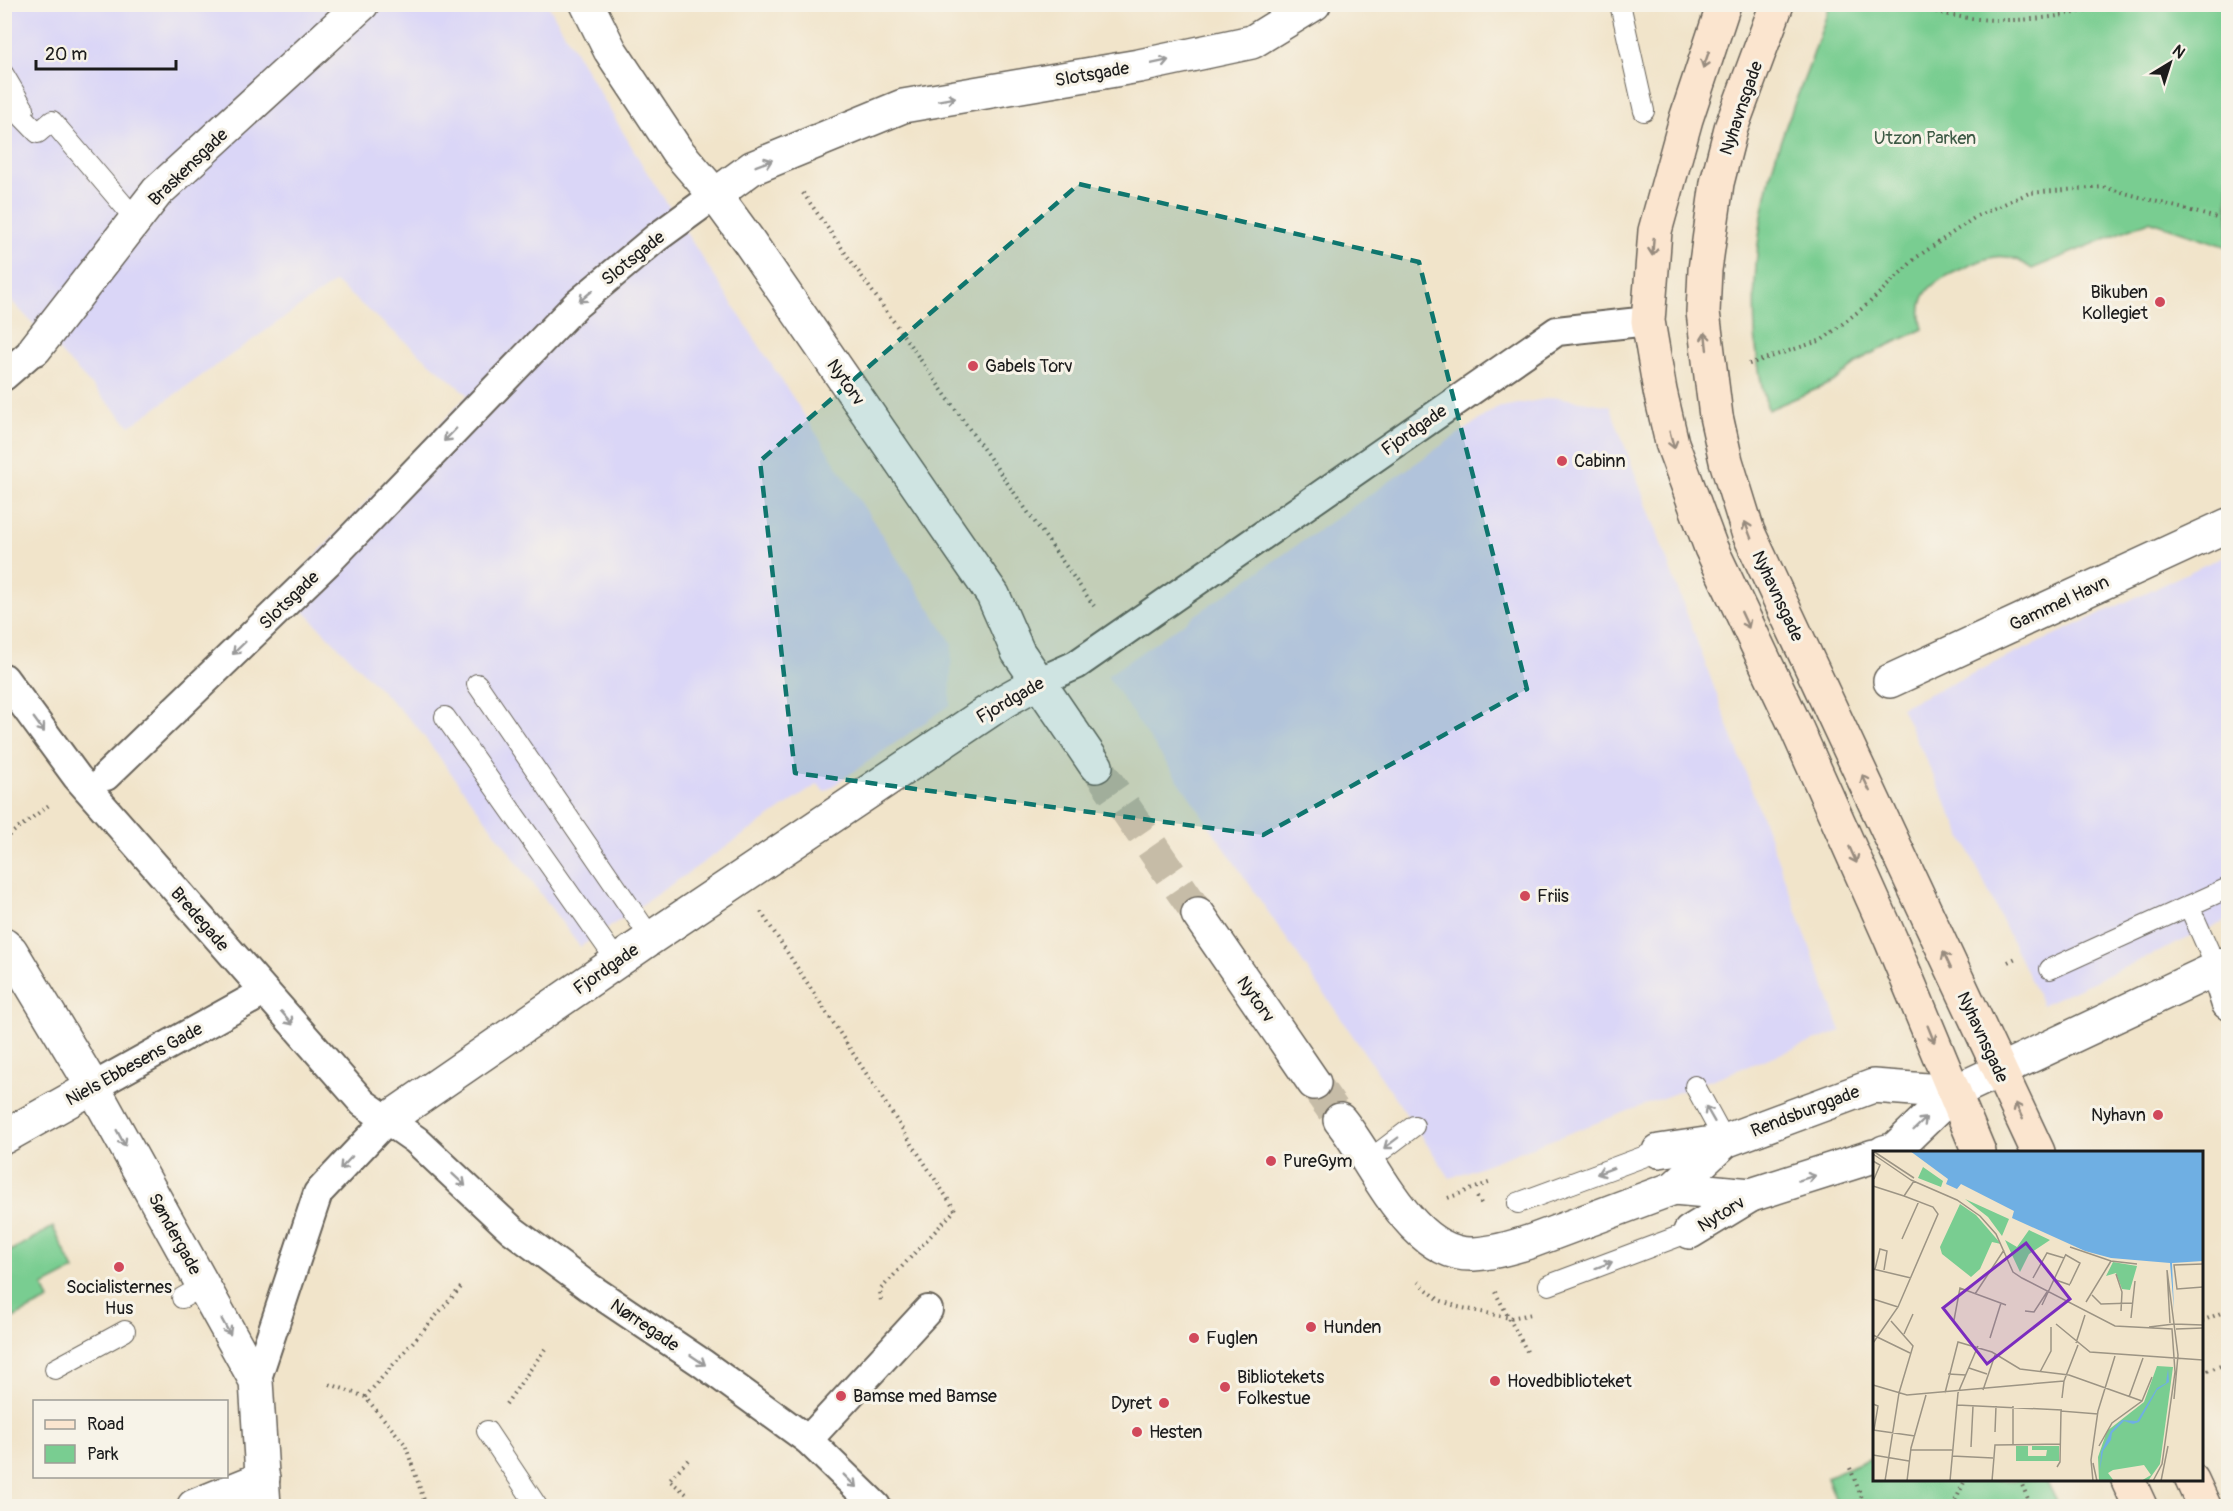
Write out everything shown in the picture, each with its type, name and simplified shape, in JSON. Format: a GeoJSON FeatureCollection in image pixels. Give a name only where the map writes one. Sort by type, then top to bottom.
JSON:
{"type":"FeatureCollection","features":[{"type":"Feature","properties":{"kind":"main road"},"geometry":{"type":"LineString","coordinates":[[1724,4],[1686,119],[1655,231],[1648,321],[1660,391],[1672,443],[1711,548],[1795,725],[1914,993],[1979,1151]]}},
{"type":"Feature","properties":{"kind":"main road","name":"Nyhavnsgade"},"geometry":{"type":"LineString","coordinates":[[1777,4],[1731,128],[1717,183],[1705,270],[1703,312],[1716,416],[1726,461],[1748,532],[2038,1151]]}},
{"type":"Feature","properties":{"kind":"main road"},"geometry":{"type":"LineString","coordinates":[[2129,1481],[2140,1506]]}},
{"type":"Feature","properties":{"kind":"main road"},"geometry":{"type":"LineString","coordinates":[[2193,1481],[2205,1506]]}},
{"type":"Feature","properties":{"kind":"street","name":"Braskensgade"},"geometry":{"type":"LineString","coordinates":[[35,349],[137,221],[157,192],[363,4]]}},
{"type":"Feature","properties":{"kind":"street","name":"Nytorv"},"geometry":{"type":"LineString","coordinates":[[587,4],[610,50],[677,151],[715,195],[993,595],[1018,652],[1096,766]]}},
{"type":"Feature","properties":{"kind":"street","name":"Slotsgade"},"geometry":{"type":"LineString","coordinates":[[106,776],[327,563],[576,305],[656,238],[752,168],[903,106],[1139,66],[1252,42],[1314,4]]}},
{"type":"Feature","properties":{"kind":"street","name":"Fjordgade"},"geometry":{"type":"LineString","coordinates":[[387,1120],[617,961],[1004,701],[1076,665],[1557,331],[1648,321]]}},
{"type":"Feature","properties":{"kind":"street"},"geometry":{"type":"LineString","coordinates":[[4,376],[35,349]]}},
{"type":"Feature","properties":{"kind":"street","name":"Gammel Havn"},"geometry":{"type":"LineString","coordinates":[[1890,681],[2229,525]]}},
{"type":"Feature","properties":{"kind":"street","name":"Bredegade"},"geometry":{"type":"LineString","coordinates":[[4,678],[76,777],[264,992],[363,1103],[416,1140]]}},
{"type":"Feature","properties":{"kind":"street","name":"Nytorv"},"geometry":{"type":"LineString","coordinates":[[1197,914],[1314,1083]]}},
{"type":"Feature","properties":{"kind":"street","name":"Søndergade"},"geometry":{"type":"LineString","coordinates":[[8,948],[93,1087],[193,1292],[256,1381]]}},
{"type":"Feature","properties":{"kind":"street"},"geometry":{"type":"LineString","coordinates":[[1888,1151],[1895,1149],[1954,1092],[2223,966],[2229,1003]]}},
{"type":"Feature","properties":{"kind":"street","name":"Niels Ebbesens Gade"},"geometry":{"type":"LineString","coordinates":[[4,1137],[264,992]]}},
{"type":"Feature","properties":{"kind":"street","name":"Rendsburggade"},"geometry":{"type":"LineString","coordinates":[[1368,1161],[1395,1201],[1418,1228],[1452,1251],[1473,1254],[1510,1248],[1562,1231],[1674,1188],[1725,1141],[1873,1086],[1954,1092]]}},
{"type":"Feature","properties":{"kind":"street","name":"Søndergade"},"geometry":{"type":"LineString","coordinates":[[264,1492],[256,1381],[318,1193],[387,1120]]}},
{"type":"Feature","properties":{"kind":"street"},"geometry":{"type":"LineString","coordinates":[[1340,1120],[1368,1161]]}},
{"type":"Feature","properties":{"kind":"street","name":"Nørregade"},"geometry":{"type":"LineString","coordinates":[[416,1140],[512,1230],[589,1287],[702,1363],[808,1440],[876,1506]]}},
{"type":"Feature","properties":{"kind":"street"},"geometry":{"type":"LineString","coordinates":[[1659,1151],[1725,1141]]}},
{"type":"Feature","properties":{"kind":"street","name":"Rendsburggade"},"geometry":{"type":"LineString","coordinates":[[1674,1188],[1751,1195],[1873,1157]]}},
{"type":"Feature","properties":{"kind":"street","name":"Nytorv"},"geometry":{"type":"LineString","coordinates":[[1690,1232],[1751,1195]]}},
{"type":"Feature","properties":{"kind":"street"},"geometry":{"type":"LineString","coordinates":[[808,1440],[928,1310]]}},
{"type":"Feature","properties":{"kind":"street"},"geometry":{"type":"LineString","coordinates":[[194,1506],[264,1492]]}},
{"type":"Feature","properties":{"kind":"lane"},"geometry":{"type":"LineString","coordinates":[[1620,4],[1644,111]]}},
{"type":"Feature","properties":{"kind":"lane"},"geometry":{"type":"LineString","coordinates":[[4,75],[45,127],[137,221]]}},
{"type":"Feature","properties":{"kind":"lane"},"geometry":{"type":"LineString","coordinates":[[4,98],[45,127]]}},
{"type":"Feature","properties":{"kind":"lane"},"geometry":{"type":"LineString","coordinates":[[477,684],[651,938]]}},
{"type":"Feature","properties":{"kind":"lane"},"geometry":{"type":"LineString","coordinates":[[446,717],[617,961]]}},
{"type":"Feature","properties":{"kind":"lane"},"geometry":{"type":"LineString","coordinates":[[2050,969],[2229,888]]}},
{"type":"Feature","properties":{"kind":"lane"},"geometry":{"type":"LineString","coordinates":[[2189,906],[2223,966]]}},
{"type":"Feature","properties":{"kind":"lane"},"geometry":{"type":"LineString","coordinates":[[1695,1086],[1725,1141]]}},
{"type":"Feature","properties":{"kind":"lane"},"geometry":{"type":"LineString","coordinates":[[1368,1161],[1414,1126]]}},
{"type":"Feature","properties":{"kind":"lane"},"geometry":{"type":"LineString","coordinates":[[1518,1203],[1659,1151]]}},
{"type":"Feature","properties":{"kind":"lane"},"geometry":{"type":"LineString","coordinates":[[1549,1286],[1690,1232]]}},
{"type":"Feature","properties":{"kind":"lane"},"geometry":{"type":"LineString","coordinates":[[55,1369],[125,1331]]}},
{"type":"Feature","properties":{"kind":"lane"},"geometry":{"type":"LineString","coordinates":[[487,1431],[537,1506]]}},
{"type":"Feature","properties":{"kind":"path"},"geometry":{"type":"LineString","coordinates":[[1907,4],[1962,17],[2000,20],[2045,18],[2091,10],[2108,4]]}},
{"type":"Feature","properties":{"kind":"path"},"geometry":{"type":"LineString","coordinates":[[779,157],[1116,638]]}},
{"type":"Feature","properties":{"kind":"path"},"geometry":{"type":"LineString","coordinates":[[1742,367],[1822,340],[1869,303],[1917,257],[1977,216],[2029,193],[2103,188],[2229,220]]}},
{"type":"Feature","properties":{"kind":"path"},"geometry":{"type":"LineString","coordinates":[[4,839],[58,798],[76,777]]}},
{"type":"Feature","properties":{"kind":"path"},"geometry":{"type":"LineString","coordinates":[[739,879],[955,1210],[947,1220]]}},
{"type":"Feature","properties":{"kind":"path"},"geometry":{"type":"LineString","coordinates":[[364,1397],[462,1286]]}},
{"type":"Feature","properties":{"kind":"path"},"geometry":{"type":"LineString","coordinates":[[1439,1300],[1458,1307],[1510,1318],[1529,1355]]}},
{"type":"Feature","properties":{"kind":"path"},"geometry":{"type":"LineString","coordinates":[[2203,1321],[2229,1310]]}},
{"type":"Feature","properties":{"kind":"path"},"geometry":{"type":"LineString","coordinates":[[487,1431],[545,1349]]}},
{"type":"Feature","properties":{"kind":"path"},"geometry":{"type":"LineString","coordinates":[[2203,1373],[2229,1362]]}},
{"type":"Feature","properties":{"kind":"path"},"geometry":{"type":"LineString","coordinates":[[330,1384],[364,1397],[405,1444],[426,1506]]}},
{"type":"Feature","properties":{"kind":"path"},"geometry":{"type":"LineString","coordinates":[[688,1460],[669,1480],[689,1496]]}},
{"type":"Feature","properties":{"kind":"path"},"geometry":{"type":"LineString","coordinates":[[1850,1468],[1865,1506]]}},
{"type":"Feature","properties":{"kind":"path"},"geometry":{"type":"LineString","coordinates":[[1953,1506],[1964,1481]]}},
{"type":"Feature","properties":{"kind":"path"},"geometry":{"type":"LineString","coordinates":[[2020,1481],[2031,1506]]}},
{"type":"Feature","properties":{"kind":"highlighted area"},"geometry":{"type":"Polygon","coordinates":[[[1079,184],[1419,262],[1527,689],[1263,835],[795,773],[760,461],[1079,184]]]}},
{"type":"Feature","properties":{"kind":"shaded area"},"geometry":{"type":"Polygon","coordinates":[[[5,5],[548,5],[646,171],[952,643],[950,705],[824,792],[818,784],[580,947],[417,727],[283,590],[468,395],[335,282],[130,426],[5,294],[5,245],[9,242],[5,236],[5,5]]]}},
{"type":"Feature","properties":{"kind":"shaded area","name":"Friis"},"geometry":{"type":"Polygon","coordinates":[[[1557,397],[1610,406],[1841,1031],[1450,1178],[1107,676],[1496,408],[1557,397]]]}},
{"type":"Feature","properties":{"kind":"shaded area"},"geometry":{"type":"Polygon","coordinates":[[[2228,554],[2228,920],[2042,1005],[1901,707],[2228,554]]]}},
{"type":"Feature","properties":{"kind":"green space","name":"Utzon Parken"},"geometry":{"type":"Polygon","coordinates":[[[1830,4],[2228,5],[2228,247],[2149,221],[2032,269],[2007,257],[1982,260],[1953,273],[1928,289],[1921,306],[1923,329],[1868,355],[1833,382],[1768,410],[1761,381],[1755,321],[1760,227],[1779,145],[1830,4]]]}},
{"type":"Feature","properties":{"kind":"green space"},"geometry":{"type":"Polygon","coordinates":[[[53,1227],[74,1270],[43,1286],[49,1300],[11,1319],[5,1307],[5,1254],[53,1227]]]}},
{"type":"Feature","properties":{"kind":"green space"},"geometry":{"type":"Polygon","coordinates":[[[1873,1457],[1873,1481],[2046,1481],[2059,1506],[1838,1506],[1827,1477],[1873,1457]]]}},
{"type":"Feature","properties":{"kind":"tunnel"},"geometry":{"type":"LineString","coordinates":[[1096,766],[1198,914]]}},
{"type":"Feature","properties":{"kind":"tunnel"},"geometry":{"type":"LineString","coordinates":[[1314,1083],[1340,1120]]}},
{"type":"Feature","properties":{"kind":"place","name":"Bikuben Kollegiet"},"geometry":{"type":"Point","coordinates":[2160,302]}},
{"type":"Feature","properties":{"kind":"place","name":"Gabels Torv"},"geometry":{"type":"Point","coordinates":[973,366]}},
{"type":"Feature","properties":{"kind":"place","name":"Cabinn"},"geometry":{"type":"Point","coordinates":[1562,461]}},
{"type":"Feature","properties":{"kind":"place","name":"Friis"},"geometry":{"type":"Point","coordinates":[1525,896]}},
{"type":"Feature","properties":{"kind":"place","name":"Nyhavn"},"geometry":{"type":"Point","coordinates":[2158,1115]}},
{"type":"Feature","properties":{"kind":"place","name":"PureGym"},"geometry":{"type":"Point","coordinates":[1271,1161]}},
{"type":"Feature","properties":{"kind":"place","name":"Socialisternes Hus"},"geometry":{"type":"Point","coordinates":[119,1267]}},
{"type":"Feature","properties":{"kind":"place","name":"Hunden"},"geometry":{"type":"Point","coordinates":[1311,1327]}},
{"type":"Feature","properties":{"kind":"place","name":"Fuglen"},"geometry":{"type":"Point","coordinates":[1194,1338]}},
{"type":"Feature","properties":{"kind":"place","name":"Hovedbiblioteket"},"geometry":{"type":"Point","coordinates":[1495,1381]}},
{"type":"Feature","properties":{"kind":"place","name":"Bibliotekets Folkestue"},"geometry":{"type":"Point","coordinates":[1225,1387]}},
{"type":"Feature","properties":{"kind":"place","name":"Bamse med Bamse"},"geometry":{"type":"Point","coordinates":[841,1396]}},
{"type":"Feature","properties":{"kind":"place","name":"Dyret"},"geometry":{"type":"Point","coordinates":[1164,1403]}},
{"type":"Feature","properties":{"kind":"place","name":"Hesten"},"geometry":{"type":"Point","coordinates":[1137,1432]}}]}
